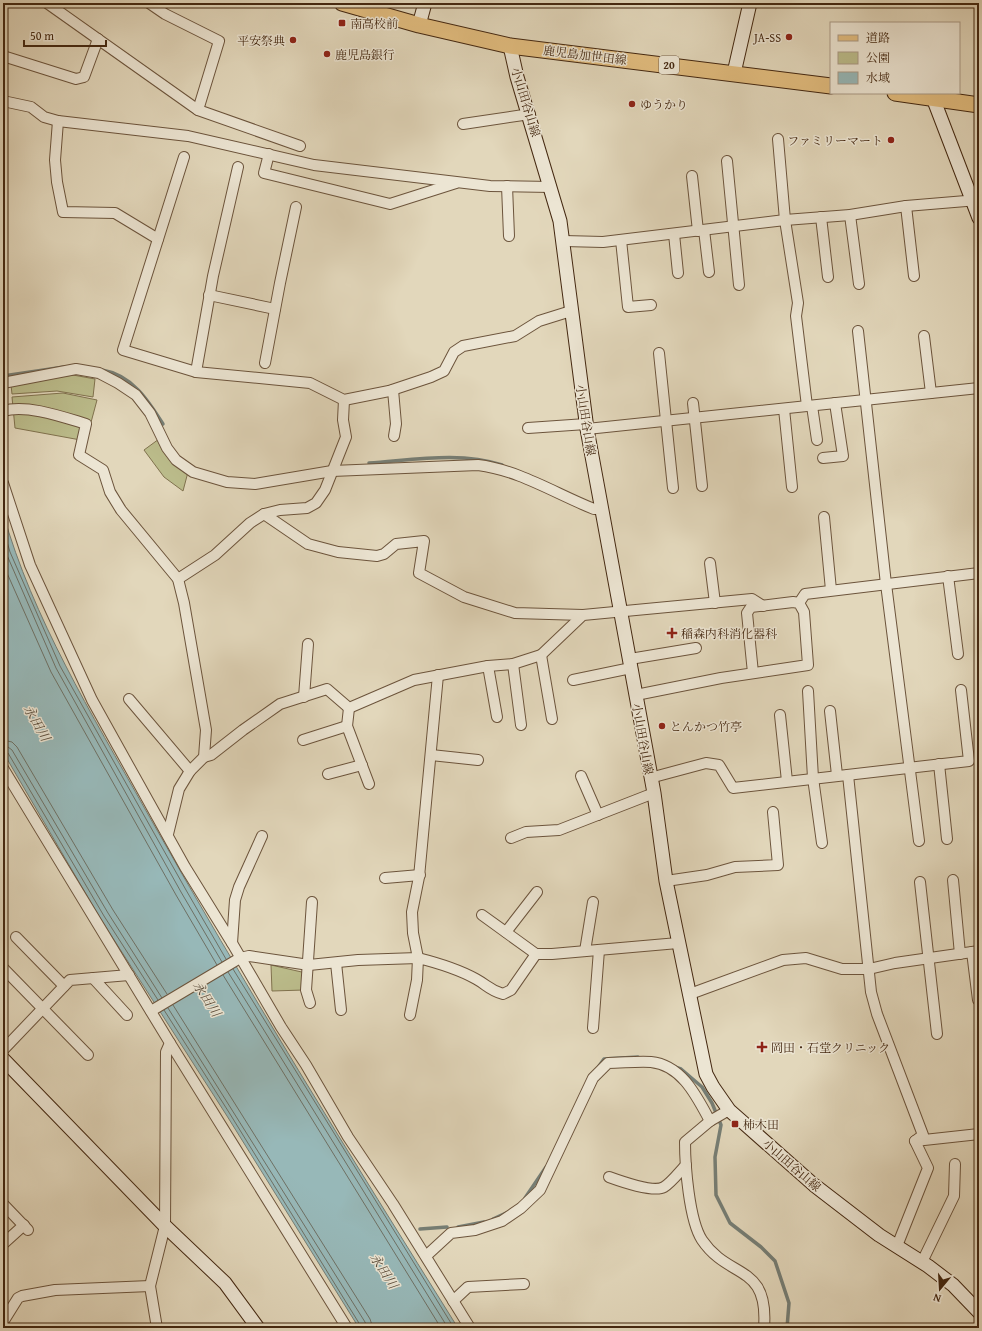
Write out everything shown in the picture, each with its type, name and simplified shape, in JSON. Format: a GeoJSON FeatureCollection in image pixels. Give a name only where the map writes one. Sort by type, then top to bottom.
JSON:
{"type":"FeatureCollection","features":[{"type":"Feature","properties":{"kind":"main road","name":"鹿児島加世田線"},"geometry":{"type":"LineString","coordinates":[[342,3],[419,25],[510,46],[830,86]]}},
{"type":"Feature","properties":{"kind":"main road"},"geometry":{"type":"LineString","coordinates":[[419,25],[425,3]]}},
{"type":"Feature","properties":{"kind":"main road"},"geometry":{"type":"LineString","coordinates":[[734,73],[750,3]]}},
{"type":"Feature","properties":{"kind":"main road","name":"小山田谷山線"},"geometry":{"type":"LineString","coordinates":[[510,46],[517,76],[530,114],[551,187],[564,241],[571,311],[587,426],[601,509],[654,793],[666,881],[706,1074],[727,1112],[814,1185],[879,1235],[922,1262],[953,1285],[979,1312]]}},
{"type":"Feature","properties":{"kind":"main road"},"geometry":{"type":"LineString","coordinates":[[903,94],[979,105]]}},
{"type":"Feature","properties":{"kind":"main road"},"geometry":{"type":"LineString","coordinates":[[933,98],[976,200],[979,218]]}},
{"type":"Feature","properties":{"kind":"main road"},"geometry":{"type":"LineString","coordinates":[[3,1059],[165,1226],[225,1283],[258,1328]]}},
{"type":"Feature","properties":{"kind":"street"},"geometry":{"type":"LineString","coordinates":[[47,3],[198,110],[300,146]]}},
{"type":"Feature","properties":{"kind":"street"},"geometry":{"type":"LineString","coordinates":[[149,3],[165,14],[219,41],[198,110]]}},
{"type":"Feature","properties":{"kind":"street"},"geometry":{"type":"LineString","coordinates":[[3,56],[76,79],[84,77],[98,39]]}},
{"type":"Feature","properties":{"kind":"street"},"geometry":{"type":"LineString","coordinates":[[3,101],[31,107],[44,117],[58,121],[188,136],[314,164],[460,182],[507,186],[551,187]]}},
{"type":"Feature","properties":{"kind":"street"},"geometry":{"type":"LineString","coordinates":[[463,124],[530,114]]}},
{"type":"Feature","properties":{"kind":"street"},"geometry":{"type":"LineString","coordinates":[[58,121],[54,160],[63,212],[115,213],[158,239]]}},
{"type":"Feature","properties":{"kind":"street"},"geometry":{"type":"LineString","coordinates":[[778,139],[785,220],[798,303],[796,316],[809,406],[817,440]]}},
{"type":"Feature","properties":{"kind":"street"},"geometry":{"type":"LineString","coordinates":[[270,154],[264,173],[390,204],[460,182]]}},
{"type":"Feature","properties":{"kind":"street"},"geometry":{"type":"LineString","coordinates":[[184,157],[123,350],[196,372],[310,383],[344,400],[393,390],[431,378],[444,371],[454,352],[463,346],[515,336],[539,321],[571,311]]}},
{"type":"Feature","properties":{"kind":"street"},"geometry":{"type":"LineString","coordinates":[[727,161],[739,285]]}},
{"type":"Feature","properties":{"kind":"street"},"geometry":{"type":"LineString","coordinates":[[196,372],[209,295],[238,167]]}},
{"type":"Feature","properties":{"kind":"street"},"geometry":{"type":"LineString","coordinates":[[692,176],[709,272]]}},
{"type":"Feature","properties":{"kind":"street"},"geometry":{"type":"LineString","coordinates":[[507,186],[510,236]]}},
{"type":"Feature","properties":{"kind":"street"},"geometry":{"type":"LineString","coordinates":[[564,241],[603,242],[785,220],[850,215],[906,206],[976,200]]}},
{"type":"Feature","properties":{"kind":"street"},"geometry":{"type":"LineString","coordinates":[[906,206],[914,276]]}},
{"type":"Feature","properties":{"kind":"street"},"geometry":{"type":"LineString","coordinates":[[265,363],[296,207]]}},
{"type":"Feature","properties":{"kind":"street"},"geometry":{"type":"LineString","coordinates":[[850,215],[859,284]]}},
{"type":"Feature","properties":{"kind":"street"},"geometry":{"type":"LineString","coordinates":[[821,217],[828,277]]}},
{"type":"Feature","properties":{"kind":"street"},"geometry":{"type":"LineString","coordinates":[[674,234],[678,273]]}},
{"type":"Feature","properties":{"kind":"street"},"geometry":{"type":"LineString","coordinates":[[621,240],[628,307],[651,305]]}},
{"type":"Feature","properties":{"kind":"street"},"geometry":{"type":"LineString","coordinates":[[209,295],[275,309]]}},
{"type":"Feature","properties":{"kind":"street"},"geometry":{"type":"LineString","coordinates":[[861,331],[886,584],[911,767],[919,841]]}},
{"type":"Feature","properties":{"kind":"street"},"geometry":{"type":"LineString","coordinates":[[924,336],[931,393]]}},
{"type":"Feature","properties":{"kind":"street"},"geometry":{"type":"LineString","coordinates":[[659,353],[673,488]]}},
{"type":"Feature","properties":{"kind":"street"},"geometry":{"type":"LineString","coordinates":[[3,383],[76,369],[99,373],[136,395],[150,414],[167,448],[176,460],[193,472],[222,480],[255,484],[332,471],[478,465],[492,467],[530,481],[582,505],[594,509],[601,509]]}},
{"type":"Feature","properties":{"kind":"street"},"geometry":{"type":"LineString","coordinates":[[528,428],[666,421],[979,388]]}},
{"type":"Feature","properties":{"kind":"street"},"geometry":{"type":"LineString","coordinates":[[393,390],[396,424],[394,436]]}},
{"type":"Feature","properties":{"kind":"street"},"geometry":{"type":"LineString","coordinates":[[178,579],[215,555],[250,523],[264,514],[280,510],[307,508],[316,503],[325,490],[346,437],[343,420],[344,400]]}},
{"type":"Feature","properties":{"kind":"street"},"geometry":{"type":"LineString","coordinates":[[693,403],[702,486]]}},
{"type":"Feature","properties":{"kind":"street"},"geometry":{"type":"LineString","coordinates":[[823,458],[843,456],[835,403]]}},
{"type":"Feature","properties":{"kind":"street"},"geometry":{"type":"LineString","coordinates":[[3,411],[16,408],[46,413],[86,424],[79,455],[103,470],[110,492],[121,510],[178,579],[189,627],[204,714],[206,730],[204,757]]}},
{"type":"Feature","properties":{"kind":"street"},"geometry":{"type":"LineString","coordinates":[[784,409],[792,486]]}},
{"type":"Feature","properties":{"kind":"street"},"geometry":{"type":"LineString","coordinates":[[3,483],[30,566],[92,700],[199,890],[232,943],[239,959],[280,1027],[306,1065],[348,1137],[426,1256],[470,1328]]}},
{"type":"Feature","properties":{"kind":"street"},"geometry":{"type":"LineString","coordinates":[[264,514],[308,544],[338,552],[376,556],[384,554],[396,544],[424,541],[419,573],[464,597],[515,613],[583,615],[621,610],[752,599],[763,606]]}},
{"type":"Feature","properties":{"kind":"street"},"geometry":{"type":"LineString","coordinates":[[824,517],[831,590]]}},
{"type":"Feature","properties":{"kind":"street"},"geometry":{"type":"LineString","coordinates":[[710,563],[716,603]]}},
{"type":"Feature","properties":{"kind":"street"},"geometry":{"type":"LineString","coordinates":[[799,603],[805,594],[979,573]]}},
{"type":"Feature","properties":{"kind":"street"},"geometry":{"type":"LineString","coordinates":[[948,576],[958,654]]}},
{"type":"Feature","properties":{"kind":"street"},"geometry":{"type":"LineString","coordinates":[[753,673],[746,613],[751,607],[793,602],[799,603]]}},
{"type":"Feature","properties":{"kind":"street"},"geometry":{"type":"LineString","coordinates":[[636,695],[753,673],[808,665],[804,612],[799,603]]}},
{"type":"Feature","properties":{"kind":"street"},"geometry":{"type":"LineString","coordinates":[[350,708],[414,680],[488,666],[513,664],[541,655],[583,615]]}},
{"type":"Feature","properties":{"kind":"street"},"geometry":{"type":"LineString","coordinates":[[304,697],[308,644]]}},
{"type":"Feature","properties":{"kind":"street"},"geometry":{"type":"LineString","coordinates":[[573,680],[696,648]]}},
{"type":"Feature","properties":{"kind":"street"},"geometry":{"type":"LineString","coordinates":[[541,655],[552,719]]}},
{"type":"Feature","properties":{"kind":"street"},"geometry":{"type":"LineString","coordinates":[[513,664],[521,725]]}},
{"type":"Feature","properties":{"kind":"street"},"geometry":{"type":"LineString","coordinates":[[488,666],[497,717]]}},
{"type":"Feature","properties":{"kind":"street"},"geometry":{"type":"LineString","coordinates":[[410,1015],[417,980],[418,958],[413,933],[412,912],[420,875],[438,676]]}},
{"type":"Feature","properties":{"kind":"street"},"geometry":{"type":"LineString","coordinates":[[168,834],[179,789],[190,771],[204,757],[211,755],[242,730],[280,704],[327,689],[350,708]]}},
{"type":"Feature","properties":{"kind":"street"},"geometry":{"type":"LineString","coordinates":[[650,778],[706,763],[718,765],[733,788],[969,761],[961,690]]}},
{"type":"Feature","properties":{"kind":"street"},"geometry":{"type":"LineString","coordinates":[[808,691],[814,778],[822,843]]}},
{"type":"Feature","properties":{"kind":"street"},"geometry":{"type":"LineString","coordinates":[[129,699],[190,771]]}},
{"type":"Feature","properties":{"kind":"street"},"geometry":{"type":"LineString","coordinates":[[350,708],[347,726],[369,784]]}},
{"type":"Feature","properties":{"kind":"street"},"geometry":{"type":"LineString","coordinates":[[830,711],[838,775]]}},
{"type":"Feature","properties":{"kind":"street"},"geometry":{"type":"LineString","coordinates":[[780,715],[787,782]]}},
{"type":"Feature","properties":{"kind":"street"},"geometry":{"type":"LineString","coordinates":[[303,740],[347,726]]}},
{"type":"Feature","properties":{"kind":"street"},"geometry":{"type":"LineString","coordinates":[[431,755],[478,760]]}},
{"type":"Feature","properties":{"kind":"street"},"geometry":{"type":"LineString","coordinates":[[939,764],[947,839]]}},
{"type":"Feature","properties":{"kind":"street"},"geometry":{"type":"LineString","coordinates":[[328,774],[362,765]]}},
{"type":"Feature","properties":{"kind":"street"},"geometry":{"type":"LineString","coordinates":[[3,768],[129,975],[152,1010],[170,1043],[347,1328]]}},
{"type":"Feature","properties":{"kind":"street"},"geometry":{"type":"LineString","coordinates":[[848,775],[871,992],[877,1014],[923,1135],[915,1141]]}},
{"type":"Feature","properties":{"kind":"street"},"geometry":{"type":"LineString","coordinates":[[581,776],[598,815]]}},
{"type":"Feature","properties":{"kind":"street"},"geometry":{"type":"LineString","coordinates":[[3,789],[11,782]]}},
{"type":"Feature","properties":{"kind":"street"},"geometry":{"type":"LineString","coordinates":[[511,838],[526,832],[559,830],[654,793]]}},
{"type":"Feature","properties":{"kind":"street"},"geometry":{"type":"LineString","coordinates":[[666,881],[707,875],[735,867],[778,865],[773,812]]}},
{"type":"Feature","properties":{"kind":"street"},"geometry":{"type":"LineString","coordinates":[[232,943],[235,900],[238,888],[262,836]]}},
{"type":"Feature","properties":{"kind":"street"},"geometry":{"type":"LineString","coordinates":[[386,878],[420,875]]}},
{"type":"Feature","properties":{"kind":"street"},"geometry":{"type":"LineString","coordinates":[[953,880],[960,954]]}},
{"type":"Feature","properties":{"kind":"street"},"geometry":{"type":"LineString","coordinates":[[920,882],[937,1034]]}},
{"type":"Feature","properties":{"kind":"street"},"geometry":{"type":"LineString","coordinates":[[506,932],[537,892]]}},
{"type":"Feature","properties":{"kind":"street"},"geometry":{"type":"LineString","coordinates":[[310,1003],[306,990],[309,965],[312,902]]}},
{"type":"Feature","properties":{"kind":"street"},"geometry":{"type":"LineString","coordinates":[[585,951],[593,902]]}},
{"type":"Feature","properties":{"kind":"street"},"geometry":{"type":"LineString","coordinates":[[482,914],[536,954],[678,943]]}},
{"type":"Feature","properties":{"kind":"street"},"geometry":{"type":"LineString","coordinates":[[16,938],[64,986]]}},
{"type":"Feature","properties":{"kind":"street"},"geometry":{"type":"LineString","coordinates":[[593,1028],[599,950]]}},
{"type":"Feature","properties":{"kind":"street"},"geometry":{"type":"LineString","coordinates":[[690,994],[783,960],[806,958],[842,969],[869,969],[895,963],[976,951],[978,1000]]}},
{"type":"Feature","properties":{"kind":"street"},"geometry":{"type":"LineString","coordinates":[[152,1010],[239,959],[249,956],[309,965],[372,959],[418,958],[458,970],[478,980],[491,991],[503,994],[511,990],[536,954]]}},
{"type":"Feature","properties":{"kind":"street"},"geometry":{"type":"LineString","coordinates":[[336,963],[341,1010]]}},
{"type":"Feature","properties":{"kind":"street"},"geometry":{"type":"LineString","coordinates":[[3,968],[88,1054]]}},
{"type":"Feature","properties":{"kind":"street"},"geometry":{"type":"LineString","coordinates":[[3,1050],[70,980],[129,975]]}},
{"type":"Feature","properties":{"kind":"street"},"geometry":{"type":"LineString","coordinates":[[93,978],[127,1015]]}},
{"type":"Feature","properties":{"kind":"street"},"geometry":{"type":"LineString","coordinates":[[157,1328],[150,1286],[165,1226],[166,1052],[170,1043]]}},
{"type":"Feature","properties":{"kind":"street"},"geometry":{"type":"LineString","coordinates":[[426,1256],[451,1233],[475,1230],[502,1221],[521,1208],[540,1190],[593,1078],[608,1063],[653,1062],[669,1068],[681,1076],[686,1082],[698,1098],[711,1120]]}},
{"type":"Feature","properties":{"kind":"street"},"geometry":{"type":"LineString","coordinates":[[727,1112],[711,1120],[685,1142],[686,1164],[694,1224],[702,1240],[716,1255],[756,1284],[764,1302],[764,1328]]}},
{"type":"Feature","properties":{"kind":"street"},"geometry":{"type":"LineString","coordinates":[[915,1141],[979,1134]]}},
{"type":"Feature","properties":{"kind":"street"},"geometry":{"type":"LineString","coordinates":[[897,1246],[928,1168],[915,1141]]}},
{"type":"Feature","properties":{"kind":"street"},"geometry":{"type":"LineString","coordinates":[[609,1177],[629,1184],[656,1189],[664,1188],[686,1164]]}},
{"type":"Feature","properties":{"kind":"street"},"geometry":{"type":"LineString","coordinates":[[922,1262],[954,1196],[955,1164]]}},
{"type":"Feature","properties":{"kind":"street"},"geometry":{"type":"LineString","coordinates":[[3,1204],[26,1228],[3,1244]]}},
{"type":"Feature","properties":{"kind":"street"},"geometry":{"type":"LineString","coordinates":[[453,1301],[468,1287],[524,1284]]}},
{"type":"Feature","properties":{"kind":"street"},"geometry":{"type":"LineString","coordinates":[[3,1322],[18,1298],[22,1296],[54,1290],[150,1286]]}},
{"type":"Feature","properties":{"kind":"green space"},"geometry":{"type":"Polygon","coordinates":[[[73,375],[95,379],[93,397],[57,391],[12,394],[11,385],[73,375]]]}},
{"type":"Feature","properties":{"kind":"green space"},"geometry":{"type":"Polygon","coordinates":[[[63,393],[97,400],[86,441],[15,428],[12,397],[63,393]]]}},
{"type":"Feature","properties":{"kind":"green space"},"geometry":{"type":"Polygon","coordinates":[[[159,439],[188,472],[183,491],[164,477],[144,450],[159,439]]]}},
{"type":"Feature","properties":{"kind":"green space"},"geometry":{"type":"Polygon","coordinates":[[[271,965],[306,973],[304,990],[272,991],[271,965]]]}},
{"type":"Feature","properties":{"kind":"water","name":"永田川"},"geometry":{"type":"Polygon","coordinates":[[[3,513],[30,591],[65,665],[105,738],[182,875],[259,1005],[458,1328],[359,1328],[227,1116],[100,918],[3,752],[3,513]]]}},
{"type":"Feature","properties":{"kind":"waterway"},"geometry":{"type":"LineString","coordinates":[[3,376],[64,367]]}},
{"type":"Feature","properties":{"kind":"waterway"},"geometry":{"type":"LineString","coordinates":[[102,370],[122,377],[131,383],[145,398],[163,424]]}},
{"type":"Feature","properties":{"kind":"waterway"},"geometry":{"type":"LineString","coordinates":[[369,463],[453,457],[470,458],[502,465]]}},
{"type":"Feature","properties":{"kind":"waterway"},"geometry":{"type":"LineString","coordinates":[[599,1066],[604,1059],[638,1057]]}},
{"type":"Feature","properties":{"kind":"waterway"},"geometry":{"type":"LineString","coordinates":[[675,1067],[681,1069],[702,1087],[712,1103],[721,1125],[715,1157],[716,1195],[730,1223],[761,1247],[775,1261],[789,1303],[787,1328]]}},
{"type":"Feature","properties":{"kind":"waterway"},"geometry":{"type":"LineString","coordinates":[[525,1198],[546,1167]]}},
{"type":"Feature","properties":{"kind":"waterway"},"geometry":{"type":"LineString","coordinates":[[493,1219],[506,1213]]}},
{"type":"Feature","properties":{"kind":"waterway"},"geometry":{"type":"LineString","coordinates":[[458,1227],[484,1222]]}},
{"type":"Feature","properties":{"kind":"waterway"},"geometry":{"type":"LineString","coordinates":[[420,1229],[447,1227]]}},
{"type":"Feature","properties":{"kind":"place","name":"南高校前"},"geometry":{"type":"Point","coordinates":[342,23]}},
{"type":"Feature","properties":{"kind":"place","name":"JA-SS"},"geometry":{"type":"Point","coordinates":[789,37]}},
{"type":"Feature","properties":{"kind":"place","name":"平安祭典"},"geometry":{"type":"Point","coordinates":[293,40]}},
{"type":"Feature","properties":{"kind":"place","name":"鹿児島銀行"},"geometry":{"type":"Point","coordinates":[327,54]}},
{"type":"Feature","properties":{"kind":"place","name":"ゆうかり"},"geometry":{"type":"Point","coordinates":[632,104]}},
{"type":"Feature","properties":{"kind":"place","name":"ファミリーマート"},"geometry":{"type":"Point","coordinates":[891,140]}},
{"type":"Feature","properties":{"kind":"place","name":"稲森内科消化器科"},"geometry":{"type":"Point","coordinates":[672,633]}},
{"type":"Feature","properties":{"kind":"place","name":"とんかつ竹亭"},"geometry":{"type":"Point","coordinates":[662,726]}},
{"type":"Feature","properties":{"kind":"place","name":"岡田・石堂クリニック"},"geometry":{"type":"Point","coordinates":[762,1047]}},
{"type":"Feature","properties":{"kind":"place","name":"柿木田"},"geometry":{"type":"Point","coordinates":[735,1124]}}]}
